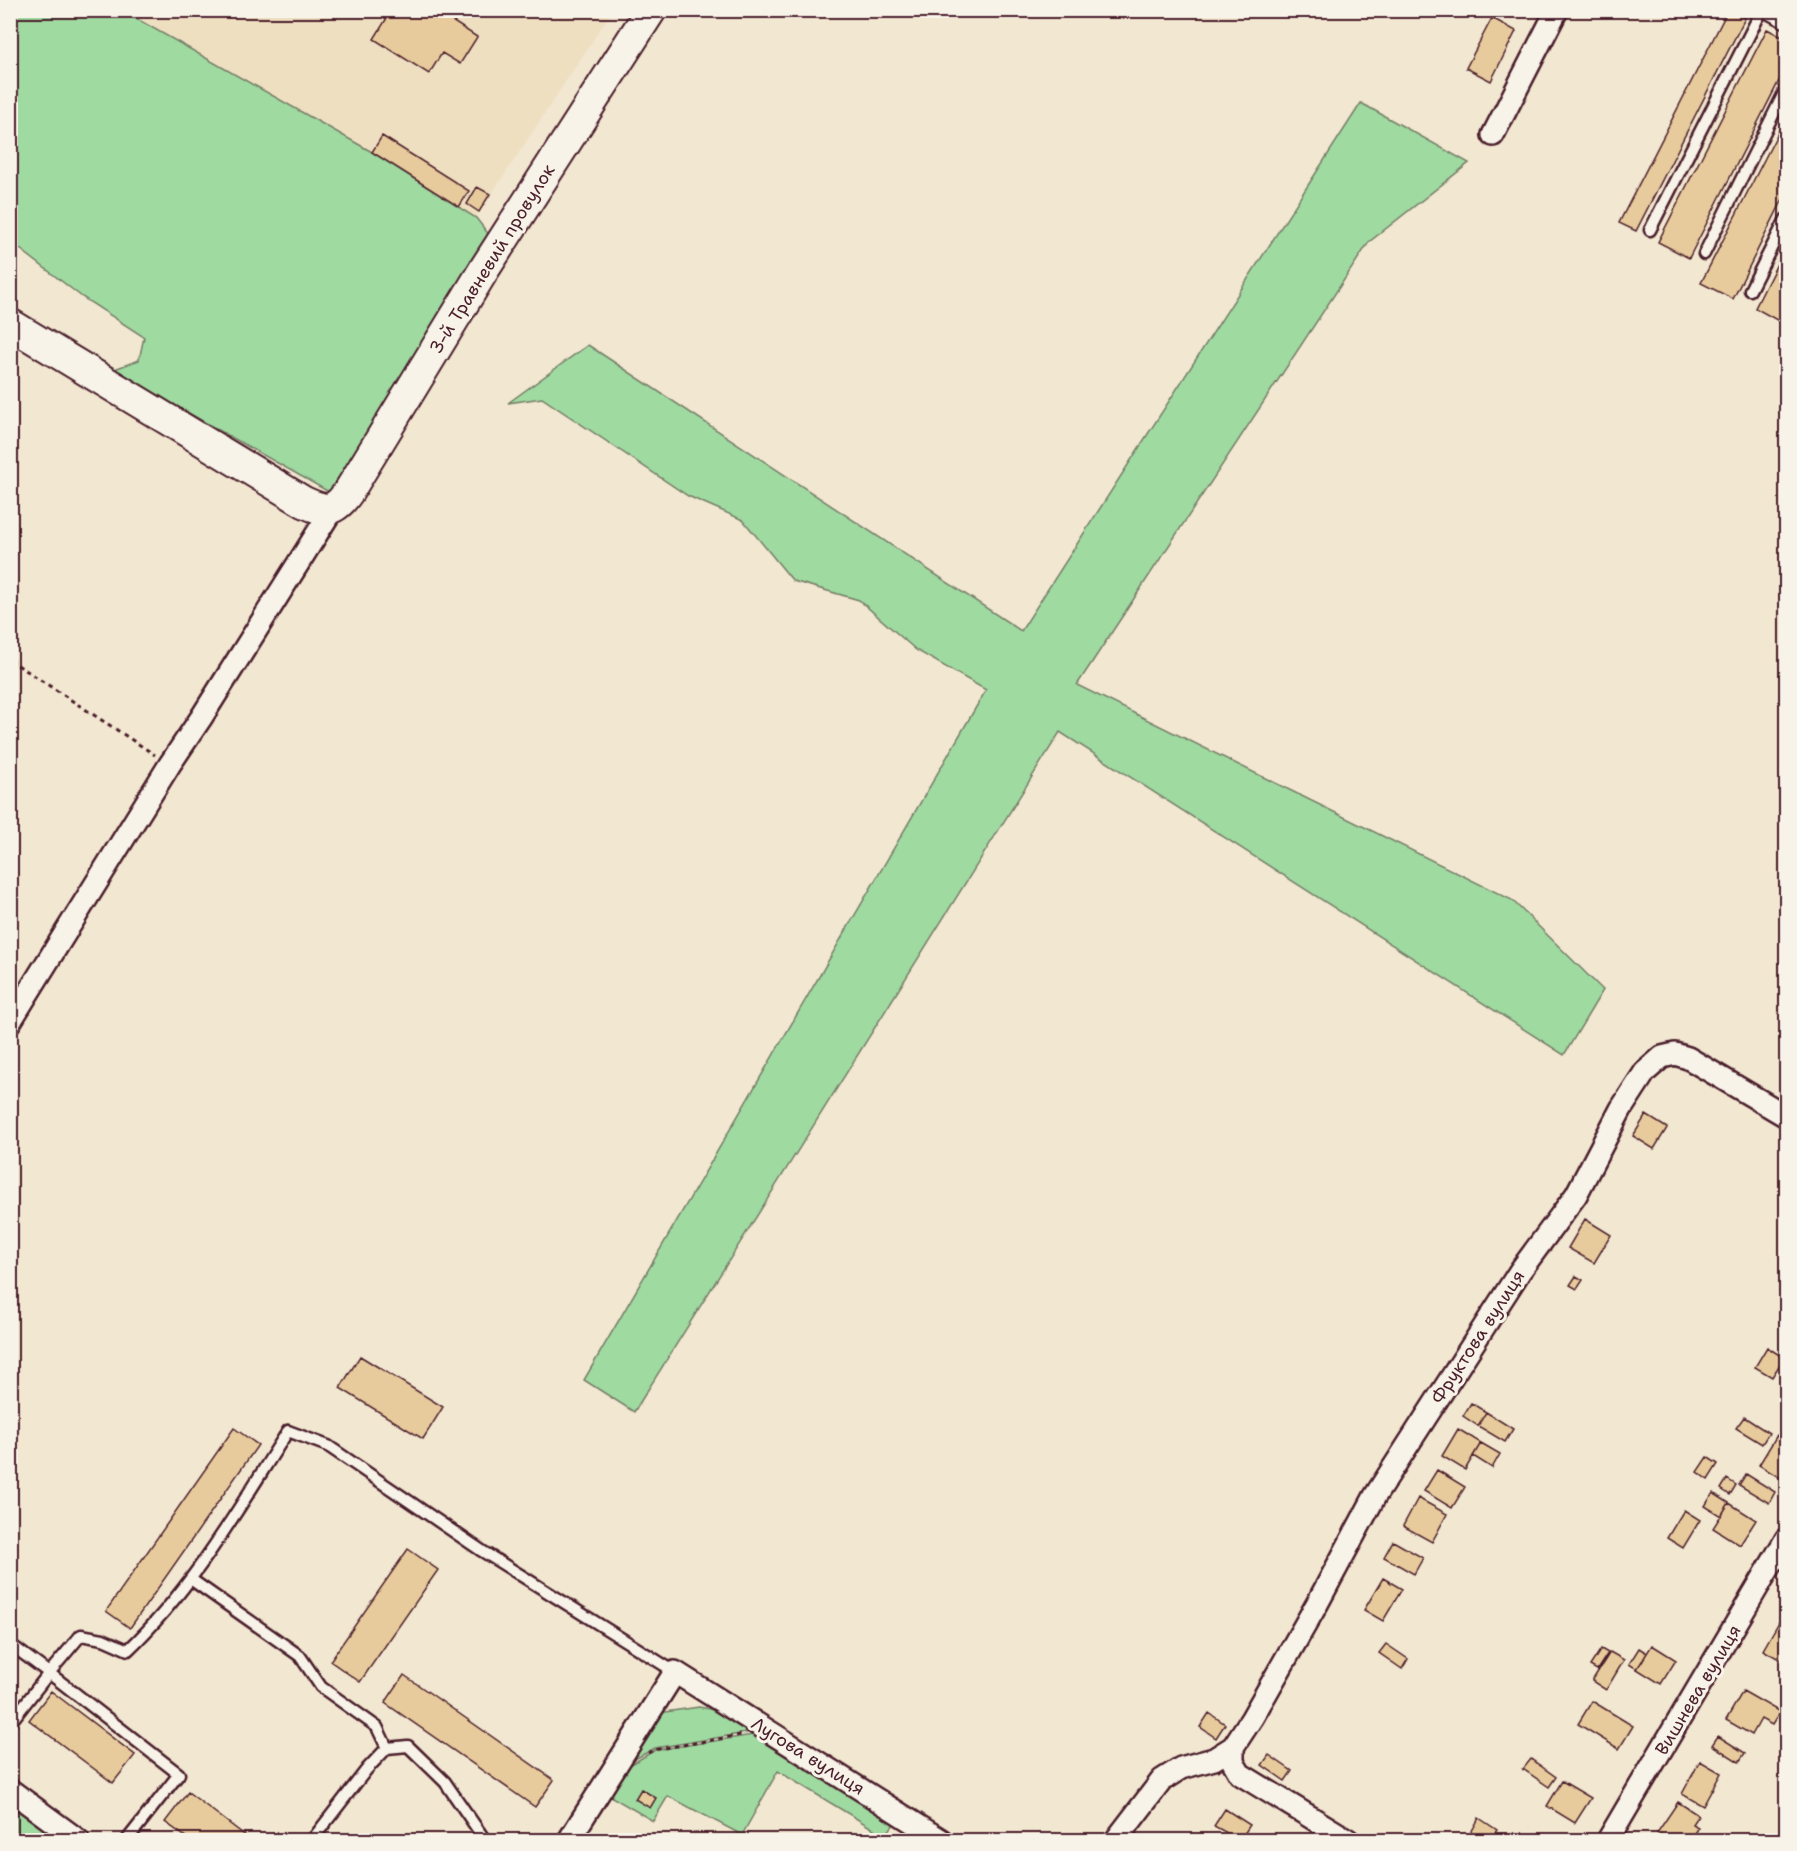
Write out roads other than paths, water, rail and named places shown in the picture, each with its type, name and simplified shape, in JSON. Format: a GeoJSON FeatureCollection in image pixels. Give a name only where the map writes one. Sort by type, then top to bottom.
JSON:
{"type":"FeatureCollection","features":[{"type":"Feature","properties":{"kind":"main road","name":"3-й Травневий провулок"},"geometry":{"type":"LineString","coordinates":[[333,508],[349,491],[484,268],[651,10]]}},
{"type":"Feature","properties":{"kind":"main road"},"geometry":{"type":"LineString","coordinates":[[10,324],[304,502],[321,510],[333,508]]}},
{"type":"Feature","properties":{"kind":"street"},"geometry":{"type":"LineString","coordinates":[[1492,135],[1557,10]]}},
{"type":"Feature","properties":{"kind":"street"},"geometry":{"type":"LineString","coordinates":[[10,1022],[170,764],[333,508]]}},
{"type":"Feature","properties":{"kind":"street","name":"Фруктова вулиця"},"geometry":{"type":"LineString","coordinates":[[1233,1747],[1317,1604],[1375,1496],[1520,1271],[1576,1195],[1621,1109],[1645,1072],[1662,1057],[1675,1054],[1688,1058],[1786,1116]]}},
{"type":"Feature","properties":{"kind":"street","name":"Вишнева вулиця"},"geometry":{"type":"LineString","coordinates":[[1608,1840],[1786,1539]]}},
{"type":"Feature","properties":{"kind":"street"},"geometry":{"type":"LineString","coordinates":[[569,1840],[675,1672]]}},
{"type":"Feature","properties":{"kind":"street","name":"Лугова вулиця"},"geometry":{"type":"LineString","coordinates":[[675,1672],[941,1840]]}},
{"type":"Feature","properties":{"kind":"street"},"geometry":{"type":"LineString","coordinates":[[1116,1840],[1162,1780],[1181,1768],[1214,1759],[1233,1747]]}},
{"type":"Feature","properties":{"kind":"street"},"geometry":{"type":"LineString","coordinates":[[1233,1747],[1233,1762],[1240,1774],[1348,1840]]}},
{"type":"Feature","properties":{"kind":"street"},"geometry":{"type":"LineString","coordinates":[[10,1790],[78,1840]]}},
{"type":"Feature","properties":{"kind":"lane"},"geometry":{"type":"LineString","coordinates":[[1650,230],[1762,10],[1786,23]]}},
{"type":"Feature","properties":{"kind":"lane"},"geometry":{"type":"LineString","coordinates":[[1704,254],[1786,89]]}},
{"type":"Feature","properties":{"kind":"lane"},"geometry":{"type":"LineString","coordinates":[[1750,290],[1786,219]]}},
{"type":"Feature","properties":{"kind":"lane"},"geometry":{"type":"LineString","coordinates":[[10,1723],[81,1635],[103,1640],[128,1650],[146,1632],[192,1580],[288,1431],[328,1446],[482,1551],[675,1672]]}},
{"type":"Feature","properties":{"kind":"lane"},"geometry":{"type":"LineString","coordinates":[[192,1580],[300,1656],[321,1688],[377,1726],[387,1748]]}},
{"type":"Feature","properties":{"kind":"lane"},"geometry":{"type":"LineString","coordinates":[[10,1644],[179,1773],[127,1840]]}},
{"type":"Feature","properties":{"kind":"lane"},"geometry":{"type":"LineString","coordinates":[[312,1840],[367,1769],[387,1748],[408,1746],[446,1782],[485,1840]]}}]}
